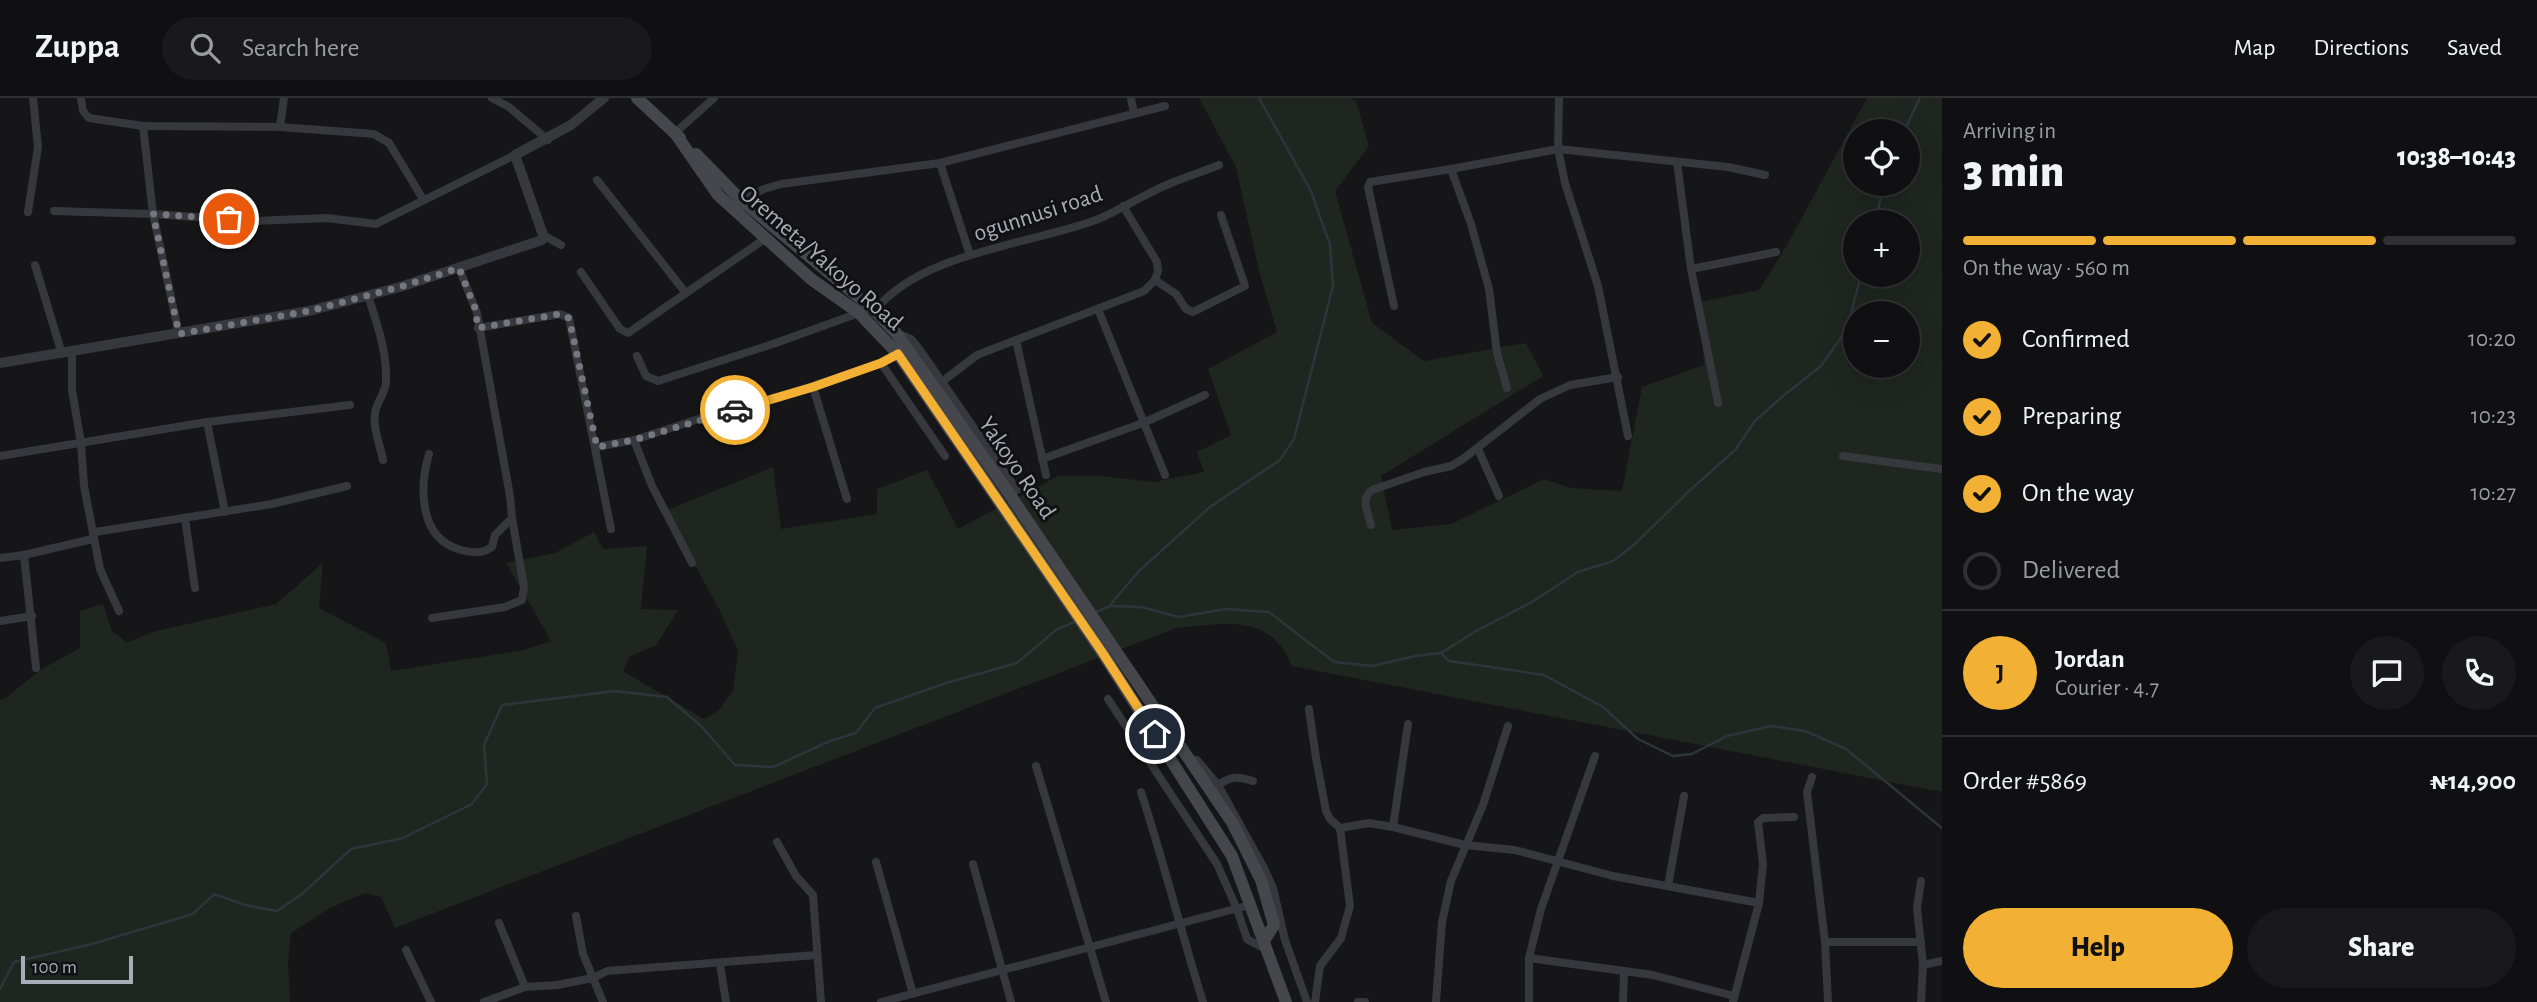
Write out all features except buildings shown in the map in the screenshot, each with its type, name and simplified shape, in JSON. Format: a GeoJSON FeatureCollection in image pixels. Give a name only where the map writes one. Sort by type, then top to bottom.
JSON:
{"type":"FeatureCollection","features":[{"type":"Feature","properties":{"kind":"main road"},"geometry":{"type":"LineString","coordinates":[[637,98],[675,133]]}},
{"type":"Feature","properties":{"kind":"main road","name":"Yakoyo Road"},"geometry":{"type":"LineString","coordinates":[[675,133],[741,200],[875,311],[896,333],[954,425],[1233,824],[1261,880],[1274,925],[1266,946]]}},
{"type":"Feature","properties":{"kind":"main road","name":"Oremeta/Yakoyo Road"},"geometry":{"type":"LineString","coordinates":[[675,133],[718,195],[811,279],[859,313],[898,354],[954,425],[1233,856],[1286,1002]]}},
{"type":"Feature","properties":{"kind":"street"},"geometry":{"type":"LineString","coordinates":[[28,212],[37,162],[33,98]]}},
{"type":"Feature","properties":{"kind":"street"},"geometry":{"type":"LineString","coordinates":[[81,98],[83,111],[89,118],[143,126],[280,127],[374,134],[388,144],[423,199]]}},
{"type":"Feature","properties":{"kind":"street"},"geometry":{"type":"LineString","coordinates":[[280,127],[284,98]]}},
{"type":"Feature","properties":{"kind":"street"},"geometry":{"type":"LineString","coordinates":[[492,98],[509,107],[548,140]]}},
{"type":"Feature","properties":{"kind":"street"},"geometry":{"type":"LineString","coordinates":[[54,211],[254,221],[327,218],[376,224],[548,140],[584,116],[604,98]]}},
{"type":"Feature","properties":{"kind":"street"},"geometry":{"type":"LineString","coordinates":[[675,133],[714,98]]}},
{"type":"Feature","properties":{"kind":"street"},"geometry":{"type":"LineString","coordinates":[[1131,98],[1134,114]]}},
{"type":"Feature","properties":{"kind":"street"},"geometry":{"type":"LineString","coordinates":[[1559,98],[1558,149],[1565,183],[1598,286],[1628,436]]}},
{"type":"Feature","properties":{"kind":"street"},"geometry":{"type":"LineString","coordinates":[[741,200],[781,184],[940,163],[1166,106]]}},
{"type":"Feature","properties":{"kind":"street"},"geometry":{"type":"LineString","coordinates":[[143,126],[153,214],[179,334]]}},
{"type":"Feature","properties":{"kind":"street"},"geometry":{"type":"LineString","coordinates":[[1394,306],[1368,187],[1370,182],[1558,149],[1746,170],[1765,175]]}},
{"type":"Feature","properties":{"kind":"street"},"geometry":{"type":"LineString","coordinates":[[515,155],[544,234],[561,245]]}},
{"type":"Feature","properties":{"kind":"street"},"geometry":{"type":"LineString","coordinates":[[1677,162],[1691,269],[1718,403]]}},
{"type":"Feature","properties":{"kind":"street"},"geometry":{"type":"LineString","coordinates":[[940,163],[970,255]]}},
{"type":"Feature","properties":{"kind":"street","name":"ogunnusi road"},"geometry":{"type":"LineString","coordinates":[[875,311],[885,298],[895,291],[970,255],[1096,220],[1167,184],[1219,165]]}},
{"type":"Feature","properties":{"kind":"street"},"geometry":{"type":"LineString","coordinates":[[1451,169],[1471,224],[1489,289],[1497,353],[1507,388]]}},
{"type":"Feature","properties":{"kind":"street"},"geometry":{"type":"LineString","coordinates":[[597,180],[685,292]]}},
{"type":"Feature","properties":{"kind":"street"},"geometry":{"type":"LineString","coordinates":[[943,381],[977,355],[1144,291],[1155,280],[1157,262],[1123,206]]}},
{"type":"Feature","properties":{"kind":"street"},"geometry":{"type":"LineString","coordinates":[[1155,280],[1176,294],[1186,309],[1193,312],[1245,286],[1221,215]]}},
{"type":"Feature","properties":{"kind":"street"},"geometry":{"type":"LineString","coordinates":[[0,363],[309,311],[459,268],[542,240],[544,234]]}},
{"type":"Feature","properties":{"kind":"street"},"geometry":{"type":"LineString","coordinates":[[581,272],[623,332],[634,331],[685,292],[766,238]]}},
{"type":"Feature","properties":{"kind":"street"},"geometry":{"type":"LineString","coordinates":[[1691,269],[1776,252]]}},
{"type":"Feature","properties":{"kind":"street"},"geometry":{"type":"LineString","coordinates":[[35,265],[67,353],[81,443],[84,486],[100,569],[119,611]]}},
{"type":"Feature","properties":{"kind":"street"},"geometry":{"type":"LineString","coordinates":[[432,618],[505,607],[522,600],[524,587],[475,308],[459,268]]}},
{"type":"Feature","properties":{"kind":"street"},"geometry":{"type":"LineString","coordinates":[[368,296],[386,365],[386,386],[376,407],[374,419],[383,460]]}},
{"type":"Feature","properties":{"kind":"street"},"geometry":{"type":"LineString","coordinates":[[1098,309],[1164,475]]}},
{"type":"Feature","properties":{"kind":"street"},"geometry":{"type":"LineString","coordinates":[[637,356],[646,376],[658,381],[859,313]]}},
{"type":"Feature","properties":{"kind":"street"},"geometry":{"type":"LineString","coordinates":[[478,328],[560,314],[569,318],[597,447],[611,528]]}},
{"type":"Feature","properties":{"kind":"street"},"geometry":{"type":"LineString","coordinates":[[896,333],[911,339],[1017,490]]}},
{"type":"Feature","properties":{"kind":"street"},"geometry":{"type":"LineString","coordinates":[[1016,340],[1046,475]]}},
{"type":"Feature","properties":{"kind":"street"},"geometry":{"type":"LineString","coordinates":[[597,447],[634,440],[711,415],[759,404],[881,363],[898,354]]}},
{"type":"Feature","properties":{"kind":"street"},"geometry":{"type":"LineString","coordinates":[[881,363],[945,456]]}},
{"type":"Feature","properties":{"kind":"street"},"geometry":{"type":"LineString","coordinates":[[1371,525],[1365,500],[1372,490],[1451,466],[1478,449],[1549,394],[1570,385],[1618,377]]}},
{"type":"Feature","properties":{"kind":"street"},"geometry":{"type":"LineString","coordinates":[[813,387],[847,499]]}},
{"type":"Feature","properties":{"kind":"street"},"geometry":{"type":"LineString","coordinates":[[1042,459],[1143,423],[1205,395]]}},
{"type":"Feature","properties":{"kind":"street"},"geometry":{"type":"LineString","coordinates":[[0,456],[207,422],[350,405]]}},
{"type":"Feature","properties":{"kind":"street"},"geometry":{"type":"LineString","coordinates":[[207,422],[225,512]]}},
{"type":"Feature","properties":{"kind":"street"},"geometry":{"type":"LineString","coordinates":[[634,440],[652,486],[692,564]]}},
{"type":"Feature","properties":{"kind":"street"},"geometry":{"type":"LineString","coordinates":[[1478,449],[1499,496]]}},
{"type":"Feature","properties":{"kind":"street"},"geometry":{"type":"LineString","coordinates":[[429,454],[424,483],[427,519],[432,530],[443,542],[475,553],[485,551],[492,547],[495,535],[512,518]]}},
{"type":"Feature","properties":{"kind":"street"},"geometry":{"type":"LineString","coordinates":[[1843,456],[1942,469]]}},
{"type":"Feature","properties":{"kind":"street"},"geometry":{"type":"LineString","coordinates":[[94,532],[283,502],[346,486]]}},
{"type":"Feature","properties":{"kind":"street"},"geometry":{"type":"LineString","coordinates":[[186,518],[195,588]]}},
{"type":"Feature","properties":{"kind":"street"},"geometry":{"type":"LineString","coordinates":[[0,558],[84,541],[92,538],[94,532]]}},
{"type":"Feature","properties":{"kind":"street"},"geometry":{"type":"LineString","coordinates":[[24,555],[36,668]]}},
{"type":"Feature","properties":{"kind":"street"},"geometry":{"type":"LineString","coordinates":[[0,621],[32,616]]}},
{"type":"Feature","properties":{"kind":"street"},"geometry":{"type":"LineString","coordinates":[[1108,699],[1216,864],[1237,909],[1247,939],[1266,946]]}},
{"type":"Feature","properties":{"kind":"street"},"geometry":{"type":"LineString","coordinates":[[1309,709],[1326,811],[1332,822],[1340,828],[1350,906],[1341,938],[1320,966],[1315,1002]]}},
{"type":"Feature","properties":{"kind":"street"},"geometry":{"type":"LineString","coordinates":[[1393,827],[1408,724]]}},
{"type":"Feature","properties":{"kind":"street"},"geometry":{"type":"LineString","coordinates":[[1436,1002],[1442,922],[1451,881],[1483,805],[1507,726]]}},
{"type":"Feature","properties":{"kind":"street"},"geometry":{"type":"LineString","coordinates":[[1528,1002],[1529,958],[1541,909],[1595,756]]}},
{"type":"Feature","properties":{"kind":"street"},"geometry":{"type":"LineString","coordinates":[[1197,760],[1218,785],[1245,831],[1273,888],[1285,940],[1307,1002]]}},
{"type":"Feature","properties":{"kind":"street"},"geometry":{"type":"LineString","coordinates":[[1036,766],[1106,1002]]}},
{"type":"Feature","properties":{"kind":"street"},"geometry":{"type":"LineString","coordinates":[[1218,785],[1228,778],[1239,777],[1253,781]]}},
{"type":"Feature","properties":{"kind":"street"},"geometry":{"type":"LineString","coordinates":[[1812,777],[1807,792],[1808,812],[1825,942],[1828,1002]]}},
{"type":"Feature","properties":{"kind":"street"},"geometry":{"type":"LineString","coordinates":[[1141,792],[1203,1002]]}},
{"type":"Feature","properties":{"kind":"street"},"geometry":{"type":"LineString","coordinates":[[1668,886],[1684,796]]}},
{"type":"Feature","properties":{"kind":"street"},"geometry":{"type":"LineString","coordinates":[[1529,958],[1653,975],[1734,999],[1759,902],[1763,864],[1758,822],[1763,818],[1794,817]]}},
{"type":"Feature","properties":{"kind":"street"},"geometry":{"type":"LineString","coordinates":[[1340,828],[1369,823],[1393,827],[1465,845],[1515,850],[1668,886],[1759,902]]}},
{"type":"Feature","properties":{"kind":"street"},"geometry":{"type":"LineString","coordinates":[[777,842],[796,876],[813,895],[821,1002]]}},
{"type":"Feature","properties":{"kind":"street"},"geometry":{"type":"LineString","coordinates":[[876,862],[913,995]]}},
{"type":"Feature","properties":{"kind":"street"},"geometry":{"type":"LineString","coordinates":[[973,864],[1011,1002]]}},
{"type":"Feature","properties":{"kind":"street"},"geometry":{"type":"LineString","coordinates":[[1921,881],[1917,908],[1923,965],[1921,1002]]}},
{"type":"Feature","properties":{"kind":"street"},"geometry":{"type":"LineString","coordinates":[[881,1002],[1250,905]]}},
{"type":"Feature","properties":{"kind":"street"},"geometry":{"type":"LineString","coordinates":[[576,916],[583,954],[603,1002]]}},
{"type":"Feature","properties":{"kind":"street"},"geometry":{"type":"LineString","coordinates":[[499,923],[525,988]]}},
{"type":"Feature","properties":{"kind":"street"},"geometry":{"type":"LineString","coordinates":[[1825,942],[1921,942]]}},
{"type":"Feature","properties":{"kind":"street"},"geometry":{"type":"LineString","coordinates":[[406,950],[431,1002]]}},
{"type":"Feature","properties":{"kind":"street"},"geometry":{"type":"LineString","coordinates":[[484,1002],[525,988],[593,978],[607,971],[816,955]]}},
{"type":"Feature","properties":{"kind":"street"},"geometry":{"type":"LineString","coordinates":[[1923,965],[1942,961]]}},
{"type":"Feature","properties":{"kind":"street"},"geometry":{"type":"LineString","coordinates":[[720,964],[726,1002]]}},
{"type":"Feature","properties":{"kind":"street"},"geometry":{"type":"LineString","coordinates":[[1623,1002],[1625,973]]}},
{"type":"Feature","properties":{"kind":"street"},"geometry":{"type":"LineString","coordinates":[[1358,1002],[1365,1002]]}},
{"type":"Feature","properties":{"kind":"shaded area"},"geometry":{"type":"Polygon","coordinates":[[[1199,98],[1350,98],[1356,101],[1369,146],[1335,191],[1372,323],[1424,361],[1526,343],[1543,376],[1381,476],[1392,530],[1451,524],[1544,479],[1571,488],[1622,491],[1642,387],[1704,365],[1700,302],[1759,290],[1787,245],[1843,142],[1843,196],[1920,196],[1920,119],[1856,119],[1867,98],[1942,98],[1942,792],[1292,666],[1283,649],[1271,637],[1244,625],[1176,628],[395,928],[381,897],[365,893],[328,909],[291,933],[288,963],[290,1002],[0,1002],[0,700],[40,670],[80,648],[80,611],[103,604],[112,631],[127,643],[152,632],[276,604],[323,563],[319,608],[386,643],[391,671],[524,650],[551,641],[506,563],[555,553],[594,532],[603,549],[647,546],[641,609],[678,610],[656,645],[629,657],[623,671],[704,719],[719,710],[733,690],[738,651],[720,611],[665,511],[773,467],[781,529],[877,514],[877,489],[927,470],[958,529],[1058,476],[1100,476],[1154,482],[1204,472],[1197,452],[1231,435],[1208,369],[1277,332],[1259,271],[1236,167],[1199,98]]]}},
{"type":"Feature","properties":{"kind":"waterway"},"geometry":{"type":"LineString","coordinates":[[1110,605],[1139,571],[1210,507],[1280,460],[1294,439],[1333,286],[1330,245],[1311,191],[1259,98]]}},
{"type":"Feature","properties":{"kind":"waterway"},"geometry":{"type":"LineString","coordinates":[[1910,119],[1920,98]]}},
{"type":"Feature","properties":{"kind":"waterway"},"geometry":{"type":"LineString","coordinates":[[1878,210],[1881,196]]}},
{"type":"Feature","properties":{"kind":"waterway"},"geometry":{"type":"LineString","coordinates":[[1441,653],[1532,602],[1578,572],[1613,561],[1635,544],[1735,450],[1755,421],[1821,366],[1847,329],[1858,287]]}},
{"type":"Feature","properties":{"kind":"waterway"},"geometry":{"type":"LineString","coordinates":[[1096,612],[1110,606],[1141,607],[1179,617],[1226,609],[1269,612],[1334,662],[1372,666],[1441,653],[1449,661],[1544,675],[1603,707],[1638,739],[1673,756],[1692,754],[1727,736],[1771,726],[1805,731],[1846,749],[1942,828]]}},
{"type":"Feature","properties":{"kind":"waterway"},"geometry":{"type":"LineString","coordinates":[[0,989],[14,962],[92,944],[193,914],[214,894],[245,905],[277,911],[302,894],[351,849],[403,838],[472,804],[487,784],[484,745],[502,705],[615,691],[667,697],[701,726],[735,765],[773,767],[830,741],[856,733],[875,708],[946,683],[1017,663],[1056,630],[1074,622]]}},
{"type":"Feature","properties":{"kind":"way so far"},"geometry":{"type":"LineString","coordinates":[[229,219],[153,214],[179,334],[309,311],[459,268],[477,313],[478,328],[560,314],[569,318],[597,447],[634,440],[735,410]]}},
{"type":"Feature","properties":{"kind":"route"},"geometry":{"type":"LineString","coordinates":[[735,410],[813,387],[881,363],[898,354],[1155,734]]}}]}
